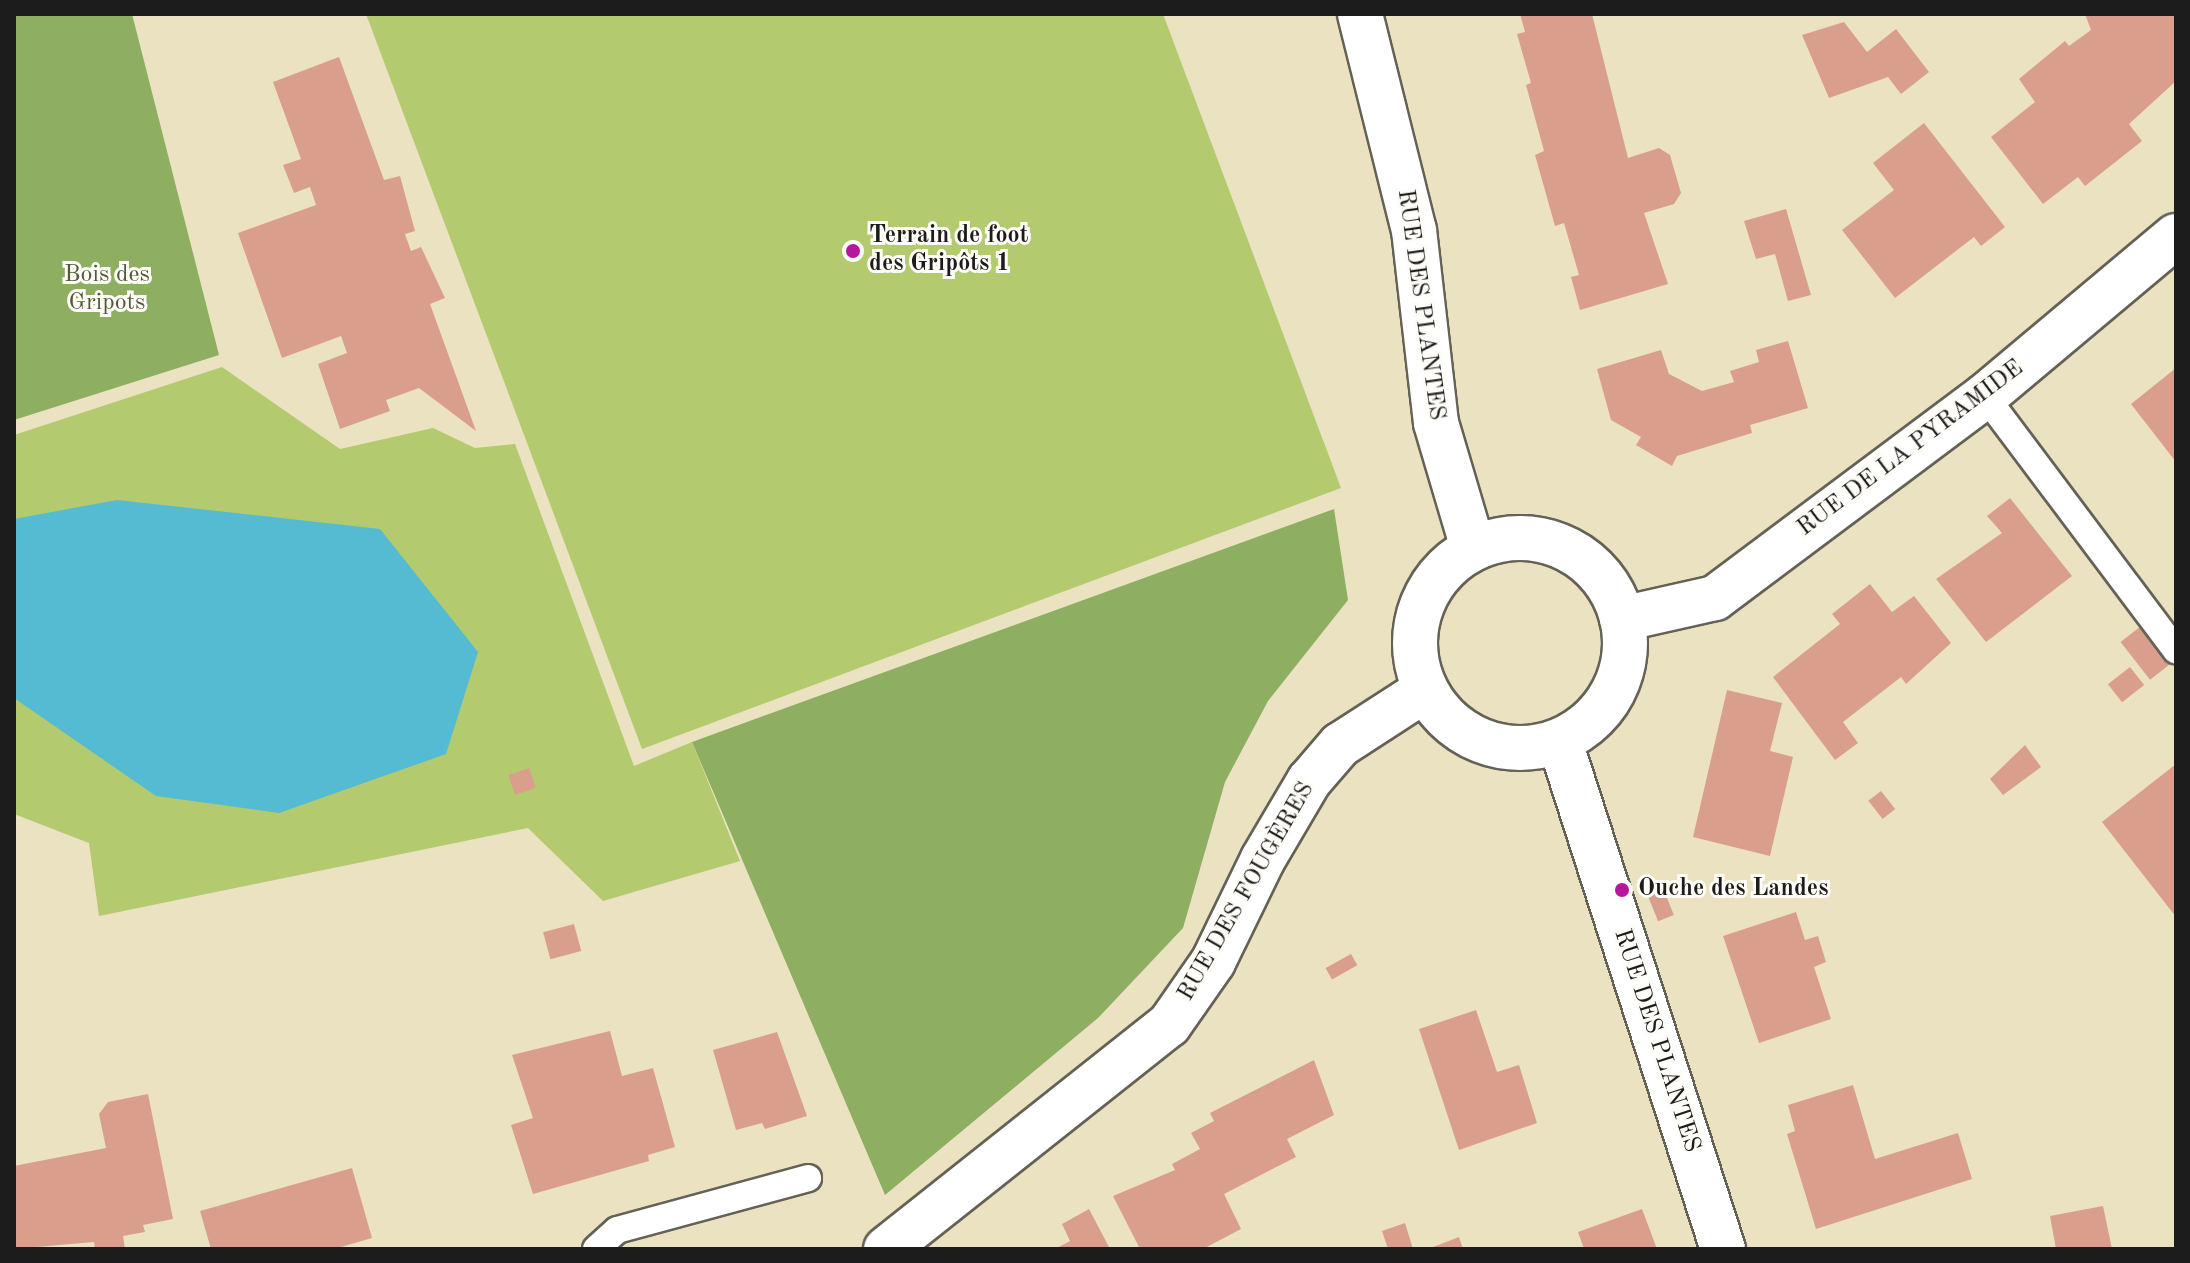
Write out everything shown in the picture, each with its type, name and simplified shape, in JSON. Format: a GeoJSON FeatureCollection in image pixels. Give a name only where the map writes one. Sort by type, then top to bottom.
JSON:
{"type":"FeatureCollection","features":[{"type":"Feature","properties":{"kind":"street","name":"RUE DES PLANTES"},"geometry":{"type":"LineString","coordinates":[[1360,14],[1414,230],[1436,423],[1473,548]]}},
{"type":"Feature","properties":{"kind":"street","name":"RUE DE LA PYRAMIDE"},"geometry":{"type":"LineString","coordinates":[[1622,619],[1715,598],[1985,396],[2176,236]]}},
{"type":"Feature","properties":{"kind":"street"},"geometry":{"type":"LineString","coordinates":[[1515,538],[1562,546],[1603,578],[1622,619],[1625,636],[1617,686],[1602,711],[1560,742],[1535,749],[1476,740],[1445,719],[1425,690],[1414,656],[1418,614],[1432,584],[1473,548],[1515,538]]}},
{"type":"Feature","properties":{"kind":"street","name":"RUE DES FOUGÈRES"},"geometry":{"type":"LineString","coordinates":[[886,1249],[1169,1025],[1213,962],[1263,859],[1309,781],[1340,745],[1425,690]]}},
{"type":"Feature","properties":{"kind":"street","name":"RUE DES PLANTES"},"geometry":{"type":"LineString","coordinates":[[1560,742],[1723,1249]]}},
{"type":"Feature","properties":{"kind":"lane"},"geometry":{"type":"LineString","coordinates":[[1985,396],[2176,650]]}},
{"type":"Feature","properties":{"kind":"lane"},"geometry":{"type":"LineString","coordinates":[[596,1249],[617,1230],[808,1178]]}},
{"type":"Feature","properties":{"kind":"green space","name":"Bois des Gripots"},"geometry":{"type":"Polygon","coordinates":[[[14,14],[132,14],[219,355],[14,420],[14,14]]]}},
{"type":"Feature","properties":{"kind":"green space","name":"Terrain de foot des Gripôts 1"},"geometry":{"type":"Polygon","coordinates":[[[366,14],[1163,14],[1341,488],[642,749],[366,14]]]}},
{"type":"Feature","properties":{"kind":"green space"},"geometry":{"type":"Polygon","coordinates":[[[222,367],[340,449],[433,428],[475,448],[515,444],[634,766],[692,742],[740,861],[603,901],[528,828],[99,916],[89,843],[14,814],[14,435],[222,367]]]}},
{"type":"Feature","properties":{"kind":"green space"},"geometry":{"type":"Polygon","coordinates":[[[1334,509],[1348,600],[1268,701],[1225,782],[1183,928],[1098,1018],[885,1195],[692,742],[1334,509]]]}},
{"type":"Feature","properties":{"kind":"water"},"geometry":{"type":"Polygon","coordinates":[[[117,500],[380,529],[478,652],[446,754],[279,813],[156,796],[14,698],[14,519],[117,500]]]}},
{"type":"Feature","properties":{"kind":"building"},"geometry":{"type":"Polygon","coordinates":[[[1520,14],[1592,14],[1628,158],[1659,148],[1670,155],[1681,193],[1674,204],[1644,213],[1668,284],[1580,310],[1571,277],[1579,275],[1564,223],[1555,226],[1535,155],[1544,151],[1526,85],[1531,83],[1517,34],[1525,32],[1520,14]]]}},
{"type":"Feature","properties":{"kind":"building"},"geometry":{"type":"Polygon","coordinates":[[[2085,14],[2176,14],[2176,81],[2129,124],[2142,141],[2085,186],[2078,177],[2043,204],[1991,137],[2035,102],[2019,79],[2065,41],[2069,46],[2091,30],[2085,14]]]}},
{"type":"Feature","properties":{"kind":"building"},"geometry":{"type":"Polygon","coordinates":[[[1844,22],[1867,52],[1896,29],[1929,72],[1901,94],[1888,77],[1829,98],[1802,35],[1844,22]]]}},
{"type":"Feature","properties":{"kind":"building"},"geometry":{"type":"Polygon","coordinates":[[[339,57],[384,180],[400,176],[415,231],[405,234],[411,251],[421,247],[445,298],[430,304],[476,431],[419,388],[386,400],[390,411],[340,429],[318,364],[347,353],[341,336],[282,358],[238,233],[316,205],[310,187],[294,193],[283,165],[301,159],[273,82],[339,57]]]}},
{"type":"Feature","properties":{"kind":"building"},"geometry":{"type":"Polygon","coordinates":[[[1924,123],[2005,227],[1981,246],[1974,237],[1895,298],[1842,230],[1894,190],[1873,163],[1924,123]]]}},
{"type":"Feature","properties":{"kind":"building"},"geometry":{"type":"Polygon","coordinates":[[[1786,209],[1811,295],[1788,301],[1775,254],[1756,259],[1744,221],[1786,209]]]}},
{"type":"Feature","properties":{"kind":"building"},"geometry":{"type":"Polygon","coordinates":[[[1788,341],[1808,408],[1750,425],[1752,433],[1677,456],[1672,466],[1636,445],[1641,437],[1611,420],[1597,369],[1661,350],[1669,374],[1702,391],[1734,382],[1730,371],[1759,362],[1756,350],[1788,341]]]}},
{"type":"Feature","properties":{"kind":"building"},"geometry":{"type":"Polygon","coordinates":[[[2176,368],[2176,462],[2131,404],[2176,368]]]}},
{"type":"Feature","properties":{"kind":"building"},"geometry":{"type":"Polygon","coordinates":[[[2010,498],[2072,576],[1986,642],[1936,579],[2002,533],[1987,516],[2010,498]]]}},
{"type":"Feature","properties":{"kind":"building"},"geometry":{"type":"Polygon","coordinates":[[[1870,584],[1892,612],[1914,596],[1951,643],[1906,684],[1901,677],[1843,722],[1858,743],[1835,760],[1773,677],[1840,624],[1832,614],[1870,584]]]}},
{"type":"Feature","properties":{"kind":"building"},"geometry":{"type":"Polygon","coordinates":[[[2141,626],[2171,664],[2150,680],[2121,642],[2141,626]]]}},
{"type":"Feature","properties":{"kind":"building"},"geometry":{"type":"Polygon","coordinates":[[[2130,667],[2144,685],[2122,702],[2108,684],[2130,667]]]}},
{"type":"Feature","properties":{"kind":"building"},"geometry":{"type":"Polygon","coordinates":[[[1727,690],[1782,703],[1770,751],[1793,757],[1770,856],[1693,837],[1727,690]]]}},
{"type":"Feature","properties":{"kind":"building"},"geometry":{"type":"Polygon","coordinates":[[[2025,745],[2041,767],[2003,795],[1990,779],[2025,745]]]}},
{"type":"Feature","properties":{"kind":"building"},"geometry":{"type":"Polygon","coordinates":[[[2176,764],[2176,917],[2102,822],[2176,764]]]}},
{"type":"Feature","properties":{"kind":"building"},"geometry":{"type":"Polygon","coordinates":[[[529,768],[536,788],[515,795],[508,775],[529,768]]]}},
{"type":"Feature","properties":{"kind":"building"},"geometry":{"type":"Polygon","coordinates":[[[1881,791],[1895,809],[1883,819],[1868,801],[1881,791]]]}},
{"type":"Feature","properties":{"kind":"building"},"geometry":{"type":"Polygon","coordinates":[[[1663,888],[1674,915],[1658,921],[1647,894],[1663,888]]]}},
{"type":"Feature","properties":{"kind":"building"},"geometry":{"type":"Polygon","coordinates":[[[1796,912],[1805,940],[1818,936],[1826,962],[1814,967],[1831,1019],[1759,1043],[1723,936],[1796,912]]]}},
{"type":"Feature","properties":{"kind":"building"},"geometry":{"type":"Polygon","coordinates":[[[574,924],[581,951],[550,959],[543,932],[574,924]]]}},
{"type":"Feature","properties":{"kind":"building"},"geometry":{"type":"Polygon","coordinates":[[[1351,954],[1357,965],[1332,979],[1326,968],[1351,954]]]}},
{"type":"Feature","properties":{"kind":"building"},"geometry":{"type":"Polygon","coordinates":[[[1476,1010],[1497,1072],[1519,1065],[1537,1123],[1459,1150],[1419,1029],[1476,1010]]]}},
{"type":"Feature","properties":{"kind":"building"},"geometry":{"type":"Polygon","coordinates":[[[610,1031],[622,1076],[653,1068],[675,1147],[648,1155],[649,1161],[533,1194],[511,1125],[533,1118],[512,1055],[610,1031]]]}},
{"type":"Feature","properties":{"kind":"building"},"geometry":{"type":"Polygon","coordinates":[[[777,1032],[807,1116],[765,1129],[762,1123],[736,1130],[713,1050],[777,1032]]]}},
{"type":"Feature","properties":{"kind":"building"},"geometry":{"type":"Polygon","coordinates":[[[1314,1060],[1334,1115],[1287,1139],[1296,1157],[1224,1194],[1241,1229],[1203,1249],[1140,1249],[1113,1196],[1175,1170],[1172,1164],[1200,1149],[1191,1133],[1214,1121],[1210,1113],[1314,1060]]]}},
{"type":"Feature","properties":{"kind":"building"},"geometry":{"type":"Polygon","coordinates":[[[1853,1085],[1875,1159],[1958,1133],[1972,1179],[1816,1229],[1787,1134],[1795,1131],[1788,1105],[1853,1085]]]}},
{"type":"Feature","properties":{"kind":"building"},"geometry":{"type":"Polygon","coordinates":[[[148,1094],[173,1219],[143,1225],[145,1232],[123,1236],[125,1249],[95,1249],[94,1242],[14,1249],[14,1166],[106,1148],[99,1114],[108,1102],[148,1094]]]}},
{"type":"Feature","properties":{"kind":"building"},"geometry":{"type":"Polygon","coordinates":[[[352,1168],[372,1238],[334,1249],[211,1249],[200,1211],[352,1168]]]}},
{"type":"Feature","properties":{"kind":"building"},"geometry":{"type":"Polygon","coordinates":[[[2103,1206],[2112,1249],[2056,1249],[2050,1216],[2103,1206]]]}},
{"type":"Feature","properties":{"kind":"building"},"geometry":{"type":"Polygon","coordinates":[[[1089,1209],[1110,1249],[1055,1249],[1070,1241],[1062,1224],[1089,1209]]]}},
{"type":"Feature","properties":{"kind":"building"},"geometry":{"type":"Polygon","coordinates":[[[1642,1209],[1657,1249],[1584,1249],[1578,1232],[1642,1209]]]}},
{"type":"Feature","properties":{"kind":"building"},"geometry":{"type":"Polygon","coordinates":[[[1405,1223],[1413,1249],[1388,1249],[1382,1231],[1405,1223]]]}},
{"type":"Feature","properties":{"kind":"building"},"geometry":{"type":"Polygon","coordinates":[[[1459,1237],[1463,1249],[1428,1249],[1459,1237]]]}},
{"type":"Feature","properties":{"kind":"place","name":"Terrain de foot des Gripôts 1"},"geometry":{"type":"Point","coordinates":[853,251]}},
{"type":"Feature","properties":{"kind":"place","name":"Ouche des Landes"},"geometry":{"type":"Point","coordinates":[1622,890]}}]}
